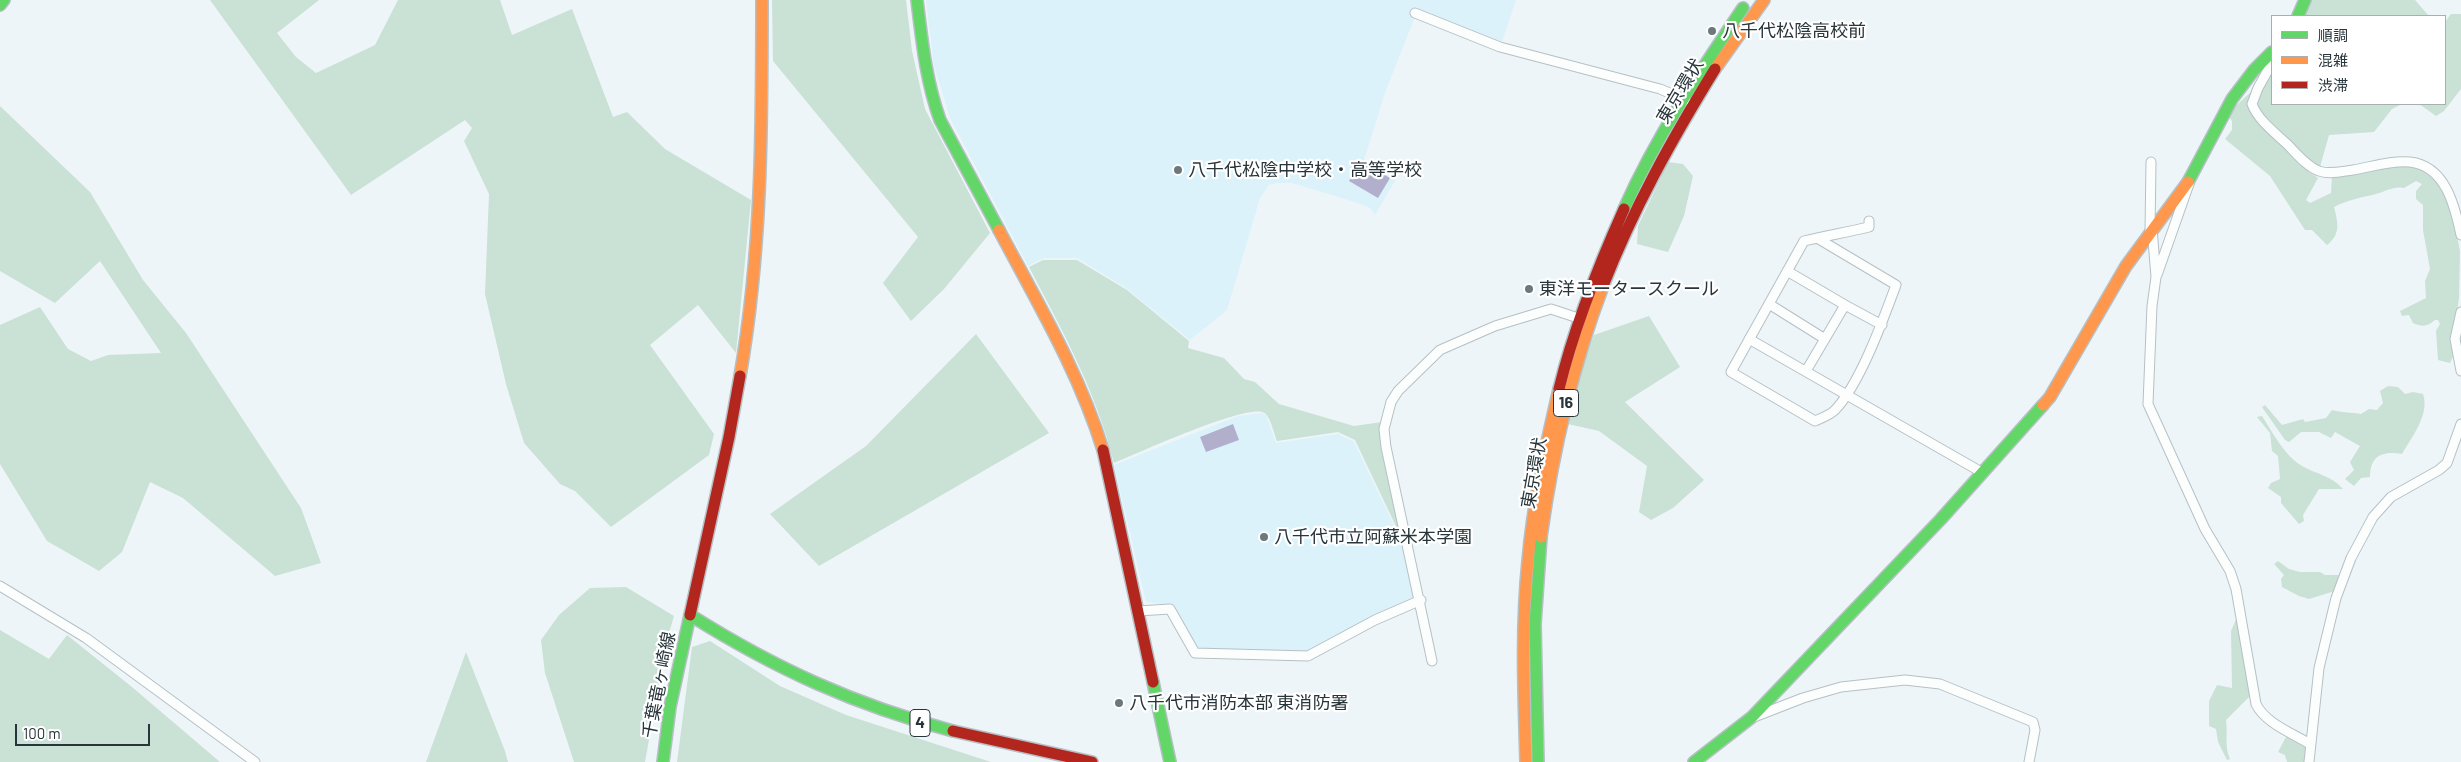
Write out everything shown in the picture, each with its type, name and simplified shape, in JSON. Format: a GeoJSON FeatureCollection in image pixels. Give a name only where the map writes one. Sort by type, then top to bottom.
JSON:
{"type":"FeatureCollection","features":[{"type":"Feature","properties":{"kind":"main road"},"geometry":{"type":"LineString","coordinates":[[0,5],[4,0]]}},
{"type":"Feature","properties":{"kind":"main road","name":"千葉竜ヶ崎線"},"geometry":{"type":"LineString","coordinates":[[663,762],[670,707],[729,437],[744,353],[757,247],[762,160],[762,0]]}},
{"type":"Feature","properties":{"kind":"main road"},"geometry":{"type":"LineString","coordinates":[[917,0],[926,77],[929,92],[940,120],[1073,369],[1093,417],[1103,450],[1170,762]]}},
{"type":"Feature","properties":{"kind":"main road","name":"東京環状"},"geometry":{"type":"LineString","coordinates":[[1526,762],[1522,657],[1527,553],[1547,433],[1557,387],[1578,318],[1635,181],[1750,0]]}},
{"type":"Feature","properties":{"kind":"main road","name":"東京環状"},"geometry":{"type":"LineString","coordinates":[[1538,762],[1534,623],[1540,540],[1555,451],[1570,386],[1588,327],[1616,252],[1686,100],[1714,67],[1764,0]]}},
{"type":"Feature","properties":{"kind":"main road"},"geometry":{"type":"LineString","coordinates":[[2298,15],[2304,0]]}},
{"type":"Feature","properties":{"kind":"main road"},"geometry":{"type":"LineString","coordinates":[[1694,762],[1752,718],[1983,473],[2050,397],[2126,266],[2192,176],[2232,99],[2254,70],[2271,58]]}},
{"type":"Feature","properties":{"kind":"main road","name":"4"},"geometry":{"type":"LineString","coordinates":[[690,615],[772,664],[846,697],[946,731],[996,744],[1092,762]]}},
{"type":"Feature","properties":{"kind":"street"},"geometry":{"type":"LineString","coordinates":[[1415,13],[1500,46],[1660,89],[1686,100]]}},
{"type":"Feature","properties":{"kind":"street"},"geometry":{"type":"LineString","coordinates":[[2271,59],[2252,104],[2262,121],[2306,162],[2320,172],[2404,162],[2417,164],[2429,170],[2446,186],[2451,197],[2461,235]]}},
{"type":"Feature","properties":{"kind":"street"},"geometry":{"type":"LineString","coordinates":[[2151,162],[2151,230],[2156,278]]}},
{"type":"Feature","properties":{"kind":"street"},"geometry":{"type":"LineString","coordinates":[[2192,176],[2156,278],[2152,306],[2147,395],[2151,415],[2179,470],[2205,530],[2230,571],[2236,589],[2259,712],[2310,744]]}},
{"type":"Feature","properties":{"kind":"street"},"geometry":{"type":"LineString","coordinates":[[1817,238],[1896,285],[1882,325],[1848,395],[1834,412],[1815,422],[1731,372],[1804,241],[1817,238],[1869,228],[1869,221]]}},
{"type":"Feature","properties":{"kind":"street"},"geometry":{"type":"LineString","coordinates":[[1787,271],[1882,325]]}},
{"type":"Feature","properties":{"kind":"street"},"geometry":{"type":"LineString","coordinates":[[1768,304],[1825,338]]}},
{"type":"Feature","properties":{"kind":"street"},"geometry":{"type":"LineString","coordinates":[[1806,371],[1845,305]]}},
{"type":"Feature","properties":{"kind":"street"},"geometry":{"type":"LineString","coordinates":[[1432,661],[1386,447],[1384,429],[1386,415],[1391,402],[1398,392],[1440,350],[1495,326],[1551,309],[1578,318]]}},
{"type":"Feature","properties":{"kind":"street"},"geometry":{"type":"LineString","coordinates":[[2461,312],[2456,340],[2461,371]]}},
{"type":"Feature","properties":{"kind":"street"},"geometry":{"type":"LineString","coordinates":[[1749,339],[1983,473]]}},
{"type":"Feature","properties":{"kind":"street"},"geometry":{"type":"LineString","coordinates":[[2309,762],[2321,660],[2340,584],[2351,558],[2373,518],[2391,497],[2439,470],[2446,463],[2461,424]]}},
{"type":"Feature","properties":{"kind":"street"},"geometry":{"type":"LineString","coordinates":[[0,586],[86,638],[255,762]]}},
{"type":"Feature","properties":{"kind":"street"},"geometry":{"type":"LineString","coordinates":[[1138,611],[1170,609],[1195,653],[1308,656],[1375,620],[1420,600]]}},
{"type":"Feature","properties":{"kind":"street"},"geometry":{"type":"LineString","coordinates":[[1752,718],[1803,698],[1841,687],[1905,680],[1940,684],[2033,722],[2035,730],[2029,762]]}},
{"type":"Feature","properties":{"kind":"shaded area","name":"八千代松陰中学校・高等学校"},"geometry":{"type":"Polygon","coordinates":[[[926,0],[1516,0],[1502,42],[1418,9],[1385,93],[1364,160],[1396,179],[1375,215],[1370,208],[1358,203],[1292,183],[1269,185],[1260,198],[1227,310],[1190,340],[1126,288],[1077,258],[1044,258],[1028,266],[950,118],[934,66],[926,0]]]}},
{"type":"Feature","properties":{"kind":"shaded area"},"geometry":{"type":"Polygon","coordinates":[[[1361,161],[1390,178],[1378,198],[1349,181],[1361,161]]]}},
{"type":"Feature","properties":{"kind":"shaded area","name":"八千代市立阿蘇米本学園"},"geometry":{"type":"Polygon","coordinates":[[[1262,413],[1266,415],[1276,443],[1338,434],[1354,442],[1404,546],[1416,598],[1306,652],[1197,649],[1172,605],[1146,602],[1114,465],[1238,416],[1262,413]]]}},
{"type":"Feature","properties":{"kind":"shaded area"},"geometry":{"type":"Polygon","coordinates":[[[1233,424],[1239,440],[1206,452],[1200,437],[1233,424]]]}},
{"type":"Feature","properties":{"kind":"green space"},"geometry":{"type":"Polygon","coordinates":[[[210,0],[319,0],[277,33],[296,57],[316,73],[375,45],[398,0],[500,0],[512,35],[572,9],[613,117],[627,112],[665,149],[751,200],[736,353],[698,305],[650,345],[714,434],[709,455],[611,527],[575,491],[560,484],[524,443],[506,384],[485,294],[489,194],[464,141],[472,128],[465,120],[351,195],[210,0]]]}},
{"type":"Feature","properties":{"kind":"green space"},"geometry":{"type":"Polygon","coordinates":[[[772,0],[906,0],[912,51],[925,109],[990,233],[944,289],[911,321],[883,283],[918,237],[773,61],[772,0]]]}},
{"type":"Feature","properties":{"kind":"green space"},"geometry":{"type":"Polygon","coordinates":[[[2311,0],[2415,0],[2428,15],[2305,15],[2311,0]]]}},
{"type":"Feature","properties":{"kind":"green space"},"geometry":{"type":"Polygon","coordinates":[[[2451,14],[2461,14],[2461,89],[2444,111],[2436,116],[2420,105],[2446,105],[2446,21],[2451,14]]]}},
{"type":"Feature","properties":{"kind":"green space"},"geometry":{"type":"Polygon","coordinates":[[[2271,62],[2271,105],[2400,105],[2392,109],[2374,132],[2329,135],[2320,167],[2296,148],[2303,166],[2318,178],[2306,200],[2310,203],[2331,193],[2332,176],[2395,166],[2419,168],[2433,175],[2450,203],[2460,251],[2459,298],[2452,346],[2453,357],[2450,363],[2438,360],[2436,331],[2440,324],[2438,320],[2425,326],[2420,325],[2413,323],[2409,315],[2402,316],[2400,311],[2426,298],[2425,281],[2430,269],[2423,230],[2423,205],[2416,199],[2416,191],[2422,184],[2416,181],[2404,188],[2393,188],[2350,200],[2334,207],[2337,228],[2335,237],[2327,245],[2312,230],[2305,230],[2270,176],[2225,139],[2232,130],[2232,121],[2227,114],[2252,91],[2271,62]]]}},
{"type":"Feature","properties":{"kind":"green space"},"geometry":{"type":"Polygon","coordinates":[[[0,106],[90,192],[143,280],[186,333],[301,508],[321,563],[275,576],[183,498],[150,482],[122,552],[99,571],[47,541],[0,464],[0,325],[40,307],[68,349],[91,361],[108,355],[161,353],[100,261],[55,303],[0,271],[0,106]]]}},
{"type":"Feature","properties":{"kind":"green space"},"geometry":{"type":"Polygon","coordinates":[[[1668,162],[1683,164],[1693,176],[1684,216],[1668,252],[1637,244],[1638,226],[1668,162]]]}},
{"type":"Feature","properties":{"kind":"green space"},"geometry":{"type":"Polygon","coordinates":[[[1043,260],[1077,260],[1127,290],[1189,341],[1188,348],[1224,358],[1244,379],[1255,382],[1279,404],[1354,426],[1382,422],[1401,537],[1355,440],[1338,432],[1277,441],[1267,416],[1262,412],[1250,412],[1212,423],[1114,463],[1107,437],[1088,386],[1029,267],[1043,260]]]}},
{"type":"Feature","properties":{"kind":"green space"},"geometry":{"type":"Polygon","coordinates":[[[1649,316],[1680,367],[1625,402],[1704,480],[1673,508],[1651,520],[1639,512],[1647,466],[1599,431],[1568,424],[1586,353],[1594,335],[1649,316]]]}},
{"type":"Feature","properties":{"kind":"green space"},"geometry":{"type":"Polygon","coordinates":[[[976,334],[1049,433],[819,566],[770,514],[866,446],[976,334]]]}},
{"type":"Feature","properties":{"kind":"green space"},"geometry":{"type":"Polygon","coordinates":[[[2388,386],[2398,387],[2405,394],[2413,392],[2423,394],[2425,402],[2422,417],[2402,454],[2389,453],[2379,456],[2372,464],[2370,477],[2361,478],[2354,486],[2345,479],[2354,470],[2350,462],[2360,446],[2335,432],[2331,438],[2319,432],[2301,432],[2289,442],[2285,440],[2262,407],[2265,405],[2282,425],[2303,419],[2305,422],[2326,418],[2332,410],[2361,414],[2369,409],[2377,410],[2383,403],[2380,391],[2388,386]]]}},
{"type":"Feature","properties":{"kind":"green space"},"geometry":{"type":"Polygon","coordinates":[[[2262,416],[2279,443],[2290,456],[2302,466],[2334,481],[2343,489],[2319,489],[2303,515],[2304,521],[2299,524],[2281,503],[2281,497],[2268,488],[2271,483],[2280,479],[2278,456],[2272,451],[2270,433],[2257,417],[2262,416]]]}},
{"type":"Feature","properties":{"kind":"green space"},"geometry":{"type":"Polygon","coordinates":[[[2278,561],[2289,569],[2300,572],[2340,575],[2335,591],[2309,599],[2299,596],[2282,587],[2281,579],[2284,575],[2274,564],[2278,561]]]}},
{"type":"Feature","properties":{"kind":"green space"},"geometry":{"type":"Polygon","coordinates":[[[626,587],[674,616],[667,640],[645,762],[574,762],[545,673],[541,640],[559,615],[590,588],[626,587]]]}},
{"type":"Feature","properties":{"kind":"green space"},"geometry":{"type":"Polygon","coordinates":[[[2237,617],[2250,696],[2226,720],[2227,745],[2230,759],[2227,760],[2218,742],[2216,729],[2209,726],[2209,701],[2217,685],[2232,688],[2231,631],[2237,617]]]}},
{"type":"Feature","properties":{"kind":"green space"},"geometry":{"type":"Polygon","coordinates":[[[0,630],[49,659],[67,635],[132,687],[220,762],[0,762],[0,630]]]}},
{"type":"Feature","properties":{"kind":"green space"},"geometry":{"type":"Polygon","coordinates":[[[710,641],[780,686],[846,715],[991,762],[677,762],[692,647],[710,641]]]}},
{"type":"Feature","properties":{"kind":"green space"},"geometry":{"type":"Polygon","coordinates":[[[466,652],[505,751],[508,762],[426,762],[466,652]]]}},
{"type":"Feature","properties":{"kind":"green space"},"geometry":{"type":"Polygon","coordinates":[[[2287,735],[2306,747],[2305,762],[2287,762],[2285,755],[2278,752],[2287,735]]]}},
{"type":"Feature","properties":{"kind":"traffic: fast"},"geometry":{"type":"LineString","coordinates":[[0,5],[4,0]]}},
{"type":"Feature","properties":{"kind":"traffic: fast"},"geometry":{"type":"LineString","coordinates":[[917,0],[928,76],[940,120],[999,230]]}},
{"type":"Feature","properties":{"kind":"traffic: fast"},"geometry":{"type":"LineString","coordinates":[[2298,15],[2305,0]]}},
{"type":"Feature","properties":{"kind":"traffic: fast"},"geometry":{"type":"LineString","coordinates":[[1624,209],[1636,182],[1664,131],[1694,81],[1743,8]]}},
{"type":"Feature","properties":{"kind":"traffic: fast"},"geometry":{"type":"LineString","coordinates":[[2188,182],[2232,99],[2254,70],[2271,53]]}},
{"type":"Feature","properties":{"kind":"traffic: fast"},"geometry":{"type":"LineString","coordinates":[[1694,762],[1752,717],[1941,519],[2043,405]]}},
{"type":"Feature","properties":{"kind":"traffic: fast"},"geometry":{"type":"LineString","coordinates":[[1538,762],[1535,624],[1541,537]]}},
{"type":"Feature","properties":{"kind":"traffic: fast"},"geometry":{"type":"LineString","coordinates":[[663,762],[670,707],[690,615],[785,669],[817,684],[917,721],[953,731]]}},
{"type":"Feature","properties":{"kind":"traffic: fast"},"geometry":{"type":"LineString","coordinates":[[1153,682],[1170,762]]}},
{"type":"Feature","properties":{"kind":"traffic: slow"},"geometry":{"type":"LineString","coordinates":[[740,376],[753,282],[757,235],[761,141],[762,0]]}},
{"type":"Feature","properties":{"kind":"traffic: slow"},"geometry":{"type":"LineString","coordinates":[[1715,69],[1764,0]]}},
{"type":"Feature","properties":{"kind":"traffic: slow"},"geometry":{"type":"LineString","coordinates":[[2043,405],[2050,397],[2126,266],[2188,182]]}},
{"type":"Feature","properties":{"kind":"traffic: slow"},"geometry":{"type":"LineString","coordinates":[[999,230],[1070,365],[1103,450]]}},
{"type":"Feature","properties":{"kind":"traffic: slow"},"geometry":{"type":"LineString","coordinates":[[1541,537],[1551,473],[1565,410],[1582,348],[1603,286]]}},
{"type":"Feature","properties":{"kind":"traffic: slow"},"geometry":{"type":"LineString","coordinates":[[1526,762],[1524,636],[1528,561],[1537,496],[1559,389]]}},
{"type":"Feature","properties":{"kind":"traffic: jam"},"geometry":{"type":"LineString","coordinates":[[1603,286],[1640,202],[1715,69]]}},
{"type":"Feature","properties":{"kind":"traffic: jam"},"geometry":{"type":"LineString","coordinates":[[1559,389],[1587,298],[1624,209]]}},
{"type":"Feature","properties":{"kind":"traffic: jam"},"geometry":{"type":"LineString","coordinates":[[690,615],[729,437],[740,376]]}},
{"type":"Feature","properties":{"kind":"traffic: jam"},"geometry":{"type":"LineString","coordinates":[[1103,450],[1153,682]]}},
{"type":"Feature","properties":{"kind":"traffic: jam"},"geometry":{"type":"LineString","coordinates":[[953,731],[1092,762]]}},
{"type":"Feature","properties":{"kind":"place","name":"八千代松陰高校前"},"geometry":{"type":"Point","coordinates":[1712,31]}},
{"type":"Feature","properties":{"kind":"place","name":"八千代松陰中学校・高等学校"},"geometry":{"type":"Point","coordinates":[1178,170]}},
{"type":"Feature","properties":{"kind":"place","name":"東洋モータースクール"},"geometry":{"type":"Point","coordinates":[1529,289]}},
{"type":"Feature","properties":{"kind":"place","name":"八千代市立阿蘇米本学園"},"geometry":{"type":"Point","coordinates":[1264,537]}},
{"type":"Feature","properties":{"kind":"place","name":"八千代市消防本部 東消防署"},"geometry":{"type":"Point","coordinates":[1119,703]}}]}
